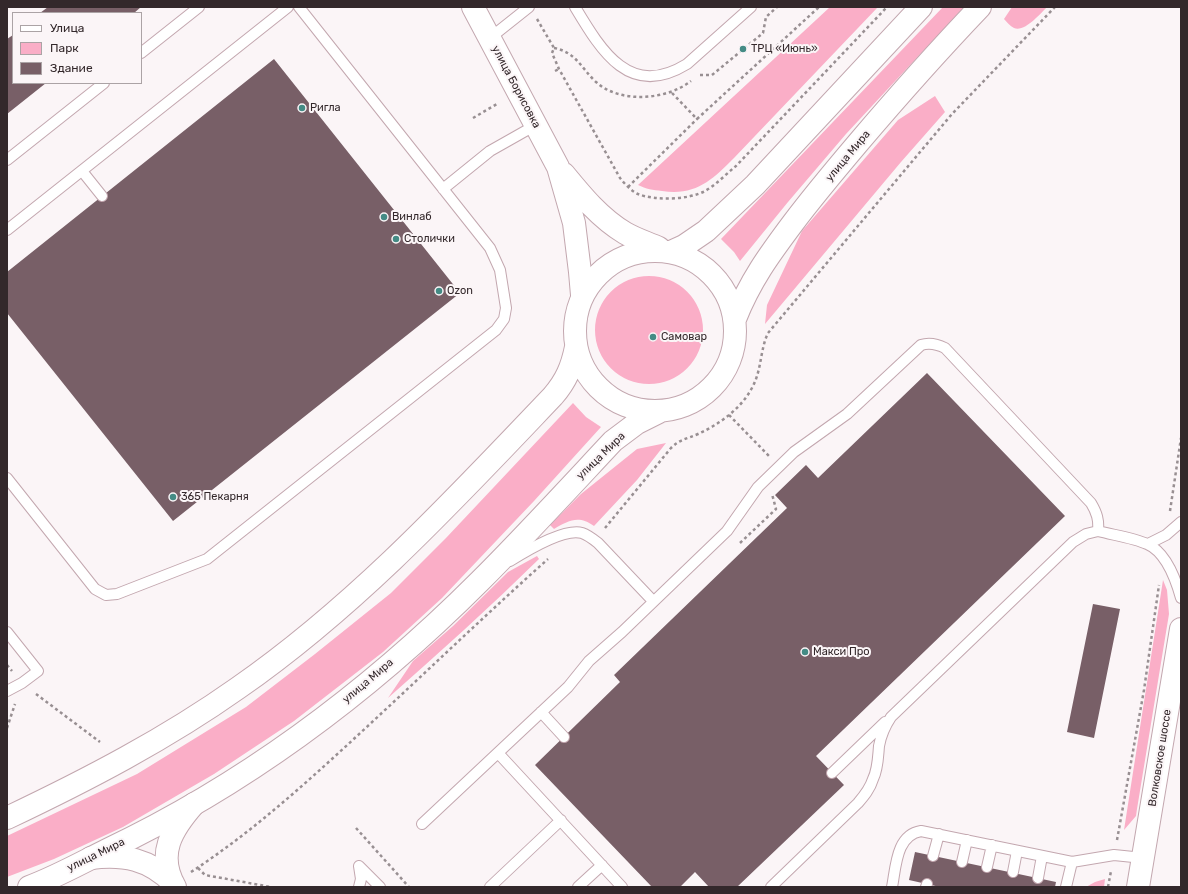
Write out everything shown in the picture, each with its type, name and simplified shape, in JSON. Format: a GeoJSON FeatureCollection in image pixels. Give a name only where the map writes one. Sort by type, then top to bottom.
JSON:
{"type":"FeatureCollection","features":[{"type":"Feature","properties":{"kind":"main road","name":"улица Борисовка"},"geometry":{"type":"LineString","coordinates":[[473,7],[558,167],[574,223],[582,295]]}},
{"type":"Feature","properties":{"kind":"main road"},"geometry":{"type":"LineString","coordinates":[[7,818],[98,773],[176,728],[239,688],[295,645],[352,598],[417,537],[553,396],[563,383],[574,359],[576,347],[574,324],[577,307],[589,282],[620,258],[631,253],[684,246],[706,231],[755,185],[921,7]]}},
{"type":"Feature","properties":{"kind":"main road","name":"улица Мира"},"geometry":{"type":"LineString","coordinates":[[735,319],[744,296],[756,275],[808,204],[892,103],[945,43],[980,7]]}},
{"type":"Feature","properties":{"kind":"main road","name":"улица Борисовка"},"geometry":{"type":"LineString","coordinates":[[558,167],[584,197],[609,222],[626,234],[693,261],[713,276],[726,297],[735,319]]}},
{"type":"Feature","properties":{"kind":"main road"},"geometry":{"type":"LineString","coordinates":[[576,347],[592,378],[611,396],[640,408],[659,412],[684,409],[700,399],[718,383],[727,370],[734,355],[736,340],[735,319]]}},
{"type":"Feature","properties":{"kind":"main road","name":"улица Мира"},"geometry":{"type":"LineString","coordinates":[[34,886],[145,832],[195,804],[248,772],[295,739],[350,697],[434,625],[480,581],[614,442],[637,423],[659,412]]}},
{"type":"Feature","properties":{"kind":"main road","name":"Волковское шоссе"},"geometry":{"type":"LineString","coordinates":[[1138,887],[1181,629]]}},
{"type":"Feature","properties":{"kind":"main road"},"geometry":{"type":"LineString","coordinates":[[174,885],[167,865],[169,842],[178,824],[195,804]]}},
{"type":"Feature","properties":{"kind":"main road"},"geometry":{"type":"LineString","coordinates":[[91,858],[116,856],[137,860],[164,874],[174,885]]}},
{"type":"Feature","properties":{"kind":"lane"},"geometry":{"type":"LineString","coordinates":[[142,52],[199,7]]}},
{"type":"Feature","properties":{"kind":"lane"},"geometry":{"type":"LineString","coordinates":[[7,230],[288,7]]}},
{"type":"Feature","properties":{"kind":"lane"},"geometry":{"type":"LineString","coordinates":[[7,478],[95,589],[106,595],[117,594],[207,559],[496,330],[504,319],[506,308],[500,270],[490,248],[299,7]]}},
{"type":"Feature","properties":{"kind":"lane"},"geometry":{"type":"LineString","coordinates":[[490,38],[529,7]]}},
{"type":"Feature","properties":{"kind":"lane"},"geometry":{"type":"LineString","coordinates":[[575,7],[604,50],[615,62],[622,69],[641,76],[665,75],[676,71],[687,64],[751,7]]}},
{"type":"Feature","properties":{"kind":"lane"},"geometry":{"type":"LineString","coordinates":[[7,160],[103,84]]}},
{"type":"Feature","properties":{"kind":"lane"},"geometry":{"type":"LineString","coordinates":[[443,189],[490,151],[536,125]]}},
{"type":"Feature","properties":{"kind":"lane"},"geometry":{"type":"LineString","coordinates":[[82,171],[102,196]]}},
{"type":"Feature","properties":{"kind":"lane"},"geometry":{"type":"LineString","coordinates":[[422,824],[568,687],[589,661],[727,531],[752,494],[778,466],[804,444],[847,414],[921,345],[927,343],[946,348],[1091,503],[1097,512],[1099,522],[1098,531]]}},
{"type":"Feature","properties":{"kind":"lane"},"geometry":{"type":"LineString","coordinates":[[1148,544],[1166,534],[1181,522]]}},
{"type":"Feature","properties":{"kind":"lane"},"geometry":{"type":"LineString","coordinates":[[832,773],[1073,542],[1086,534],[1098,531],[1148,544],[1163,556],[1175,578],[1181,598]]}},
{"type":"Feature","properties":{"kind":"lane"},"geometry":{"type":"LineString","coordinates":[[480,581],[516,557],[548,540],[565,533],[578,532],[587,535],[598,543],[653,601]]}},
{"type":"Feature","properties":{"kind":"lane"},"geometry":{"type":"LineString","coordinates":[[7,632],[38,671],[22,683],[7,691]]}},
{"type":"Feature","properties":{"kind":"lane"},"geometry":{"type":"LineString","coordinates":[[541,712],[564,737]]}},
{"type":"Feature","properties":{"kind":"lane"},"geometry":{"type":"LineString","coordinates":[[770,887],[858,803],[867,792],[873,780],[877,766],[883,731],[891,717]]}},
{"type":"Feature","properties":{"kind":"lane"},"geometry":{"type":"LineString","coordinates":[[498,753],[622,887]]}},
{"type":"Feature","properties":{"kind":"lane"},"geometry":{"type":"LineString","coordinates":[[490,887],[560,820]]}},
{"type":"Feature","properties":{"kind":"lane"},"geometry":{"type":"LineString","coordinates":[[892,887],[903,841],[916,832],[921,831],[1072,862],[1114,855],[1143,858]]}},
{"type":"Feature","properties":{"kind":"lane"},"geometry":{"type":"LineString","coordinates":[[934,856],[938,834]]}},
{"type":"Feature","properties":{"kind":"lane"},"geometry":{"type":"LineString","coordinates":[[962,862],[967,840]]}},
{"type":"Feature","properties":{"kind":"lane"},"geometry":{"type":"LineString","coordinates":[[987,867],[992,846]]}},
{"type":"Feature","properties":{"kind":"lane"},"geometry":{"type":"LineString","coordinates":[[1012,872],[1017,851]]}},
{"type":"Feature","properties":{"kind":"lane"},"geometry":{"type":"LineString","coordinates":[[1038,878],[1042,856]]}},
{"type":"Feature","properties":{"kind":"lane"},"geometry":{"type":"LineString","coordinates":[[1066,887],[1072,862]]}},
{"type":"Feature","properties":{"kind":"lane"},"geometry":{"type":"LineString","coordinates":[[578,887],[602,865]]}},
{"type":"Feature","properties":{"kind":"lane"},"geometry":{"type":"LineString","coordinates":[[359,887],[361,871],[358,866],[380,887]]}},
{"type":"Feature","properties":{"kind":"path"},"geometry":{"type":"LineString","coordinates":[[628,187],[697,119],[819,7]]}},
{"type":"Feature","properties":{"kind":"path"},"geometry":{"type":"LineString","coordinates":[[536,18],[554,48],[552,53],[559,69],[620,178],[637,194],[651,197],[681,198],[705,191],[736,166],[887,7]]}},
{"type":"Feature","properties":{"kind":"path"},"geometry":{"type":"LineString","coordinates":[[614,518],[671,448],[681,440],[698,434],[725,418],[745,398],[757,379],[768,333],[952,114],[1055,7]]}},
{"type":"Feature","properties":{"kind":"path"},"geometry":{"type":"LineString","coordinates":[[555,72],[559,69]]}},
{"type":"Feature","properties":{"kind":"path"},"geometry":{"type":"LineString","coordinates":[[672,93],[697,119]]}},
{"type":"Feature","properties":{"kind":"path"},"geometry":{"type":"LineString","coordinates":[[473,118],[497,104]]}},
{"type":"Feature","properties":{"kind":"path"},"geometry":{"type":"LineString","coordinates":[[729,414],[778,466]]}},
{"type":"Feature","properties":{"kind":"path"},"geometry":{"type":"LineString","coordinates":[[1166,534],[1181,438]]}},
{"type":"Feature","properties":{"kind":"path"},"geometry":{"type":"LineString","coordinates":[[174,885],[224,850],[256,825],[315,774],[554,555]]}},
{"type":"Feature","properties":{"kind":"path"},"geometry":{"type":"LineString","coordinates":[[1108,887],[1144,690],[1163,556]]}},
{"type":"Feature","properties":{"kind":"path"},"geometry":{"type":"LineString","coordinates":[[22,683],[100,742]]}},
{"type":"Feature","properties":{"kind":"path"},"geometry":{"type":"LineString","coordinates":[[356,828],[409,887]]}},
{"type":"Feature","properties":{"kind":"path"},"geometry":{"type":"LineString","coordinates":[[197,868],[205,874],[272,887]]}},
{"type":"Feature","properties":{"kind":"green space"},"geometry":{"type":"Polygon","coordinates":[[[830,7],[878,7],[734,158],[711,179],[694,189],[674,192],[653,190],[638,185],[830,7]]]}},
{"type":"Feature","properties":{"kind":"green space"},"geometry":{"type":"Polygon","coordinates":[[[943,7],[964,7],[846,134],[740,261],[734,252],[721,239],[943,7]]]}},
{"type":"Feature","properties":{"kind":"green space"},"geometry":{"type":"Polygon","coordinates":[[[1012,7],[1047,7],[1032,22],[1023,28],[1018,29],[1014,28],[1004,19],[1012,7]]]}},
{"type":"Feature","properties":{"kind":"green space"},"geometry":{"type":"Polygon","coordinates":[[[935,96],[945,112],[765,324],[767,305],[802,231],[898,120],[935,96]]]}},
{"type":"Feature","properties":{"kind":"green space"},"geometry":{"type":"Polygon","coordinates":[[[649,276],[670,280],[688,291],[699,309],[703,330],[699,351],[688,369],[670,380],[649,384],[628,380],[610,369],[599,351],[595,330],[599,309],[610,291],[628,280],[649,276]]]}},
{"type":"Feature","properties":{"kind":"green space"},"geometry":{"type":"Polygon","coordinates":[[[573,403],[586,417],[601,427],[534,501],[442,598],[383,652],[294,721],[214,774],[123,827],[54,859],[7,877],[7,836],[137,774],[246,707],[391,593],[446,538],[573,403]]]}},
{"type":"Feature","properties":{"kind":"green space"},"geometry":{"type":"Polygon","coordinates":[[[666,443],[637,480],[594,526],[579,520],[569,521],[554,529],[550,525],[581,494],[637,449],[666,443]]]}},
{"type":"Feature","properties":{"kind":"green space"},"geometry":{"type":"Polygon","coordinates":[[[537,556],[539,559],[521,577],[388,698],[413,661],[453,626],[508,572],[537,556]]]}},
{"type":"Feature","properties":{"kind":"green space"},"geometry":{"type":"Polygon","coordinates":[[[1163,580],[1167,590],[1169,614],[1136,816],[1124,830],[1163,580]]]}},
{"type":"Feature","properties":{"kind":"green space"},"geometry":{"type":"Polygon","coordinates":[[[1105,879],[1104,887],[1086,887],[1095,882],[1105,879]]]}},
{"type":"Feature","properties":{"kind":"building"},"geometry":{"type":"Polygon","coordinates":[[[48,7],[141,7],[135,12],[41,12],[48,7]]]}},
{"type":"Feature","properties":{"kind":"building"},"geometry":{"type":"Polygon","coordinates":[[[12,36],[12,84],[45,84],[7,114],[7,39],[12,36]]]}},
{"type":"Feature","properties":{"kind":"building"},"geometry":{"type":"Polygon","coordinates":[[[274,59],[460,293],[173,521],[7,313],[7,272],[274,59]]]}},
{"type":"Feature","properties":{"kind":"building"},"geometry":{"type":"Polygon","coordinates":[[[927,373],[1065,516],[816,756],[844,785],[737,887],[709,887],[695,872],[680,887],[652,887],[535,765],[620,682],[614,675],[787,508],[775,495],[806,465],[818,478],[927,373]]]}},
{"type":"Feature","properties":{"kind":"building"},"geometry":{"type":"Polygon","coordinates":[[[1093,604],[1120,609],[1094,738],[1067,732],[1093,604]]]}},
{"type":"Feature","properties":{"kind":"building"},"geometry":{"type":"Polygon","coordinates":[[[915,852],[1056,882],[1055,887],[940,887],[909,880],[915,852]]]}},
{"type":"Feature","properties":{"kind":"place","name":"ТРЦ «Июнь»"},"geometry":{"type":"Point","coordinates":[743,49]}},
{"type":"Feature","properties":{"kind":"place","name":"Ригла"},"geometry":{"type":"Point","coordinates":[302,108]}},
{"type":"Feature","properties":{"kind":"place","name":"Винлаб"},"geometry":{"type":"Point","coordinates":[384,217]}},
{"type":"Feature","properties":{"kind":"place","name":"Столички"},"geometry":{"type":"Point","coordinates":[396,239]}},
{"type":"Feature","properties":{"kind":"place","name":"Ozon"},"geometry":{"type":"Point","coordinates":[439,291]}},
{"type":"Feature","properties":{"kind":"place","name":"Самовар"},"geometry":{"type":"Point","coordinates":[653,337]}},
{"type":"Feature","properties":{"kind":"place","name":"365 Пекарня"},"geometry":{"type":"Point","coordinates":[173,497]}},
{"type":"Feature","properties":{"kind":"place","name":"Макси Про"},"geometry":{"type":"Point","coordinates":[805,652]}}]}
